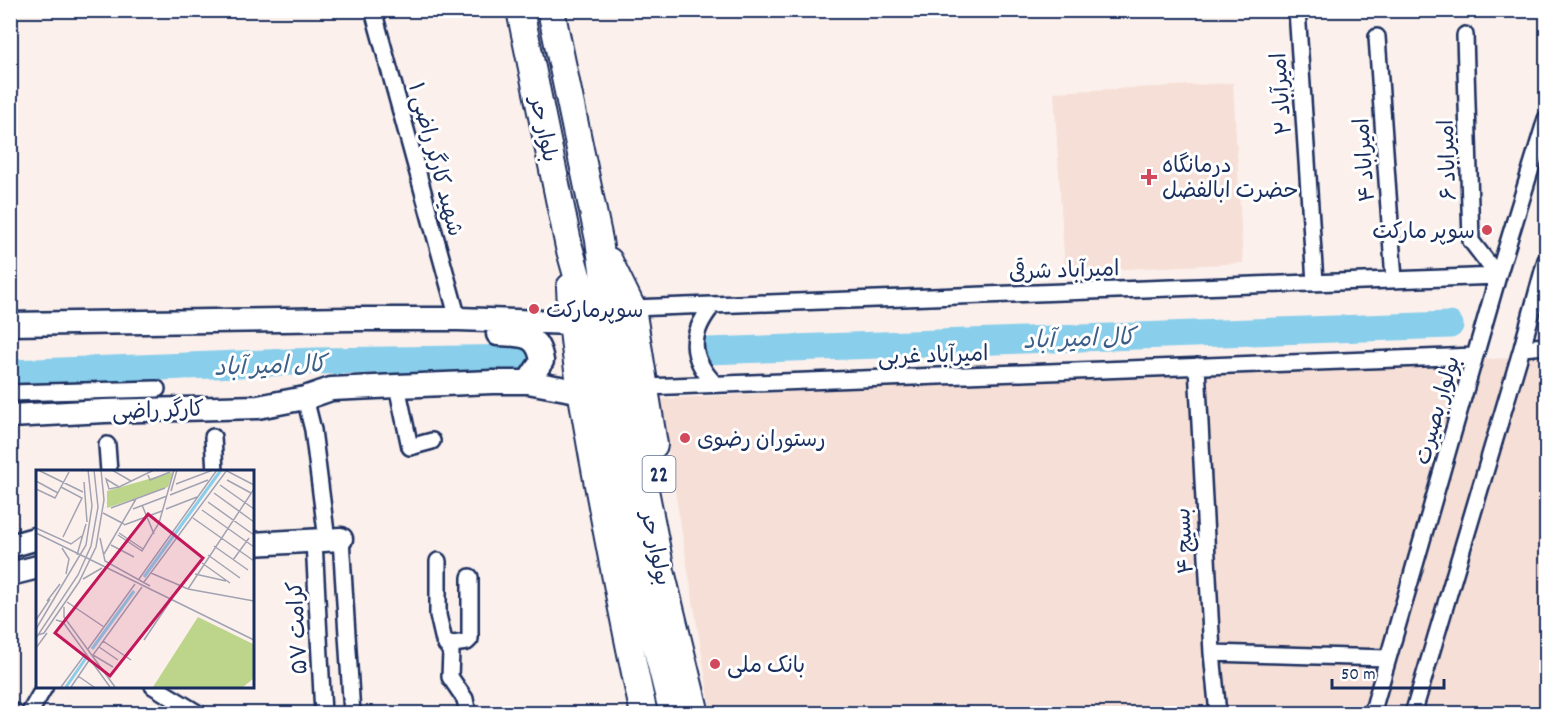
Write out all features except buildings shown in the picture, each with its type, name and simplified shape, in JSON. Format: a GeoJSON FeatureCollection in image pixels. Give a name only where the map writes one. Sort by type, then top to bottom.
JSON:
{"type":"FeatureCollection","features":[{"type":"Feature","properties":{"kind":"main road","name":"بلوار حر"},"geometry":{"type":"LineString","coordinates":[[520,10],[569,247]]}},
{"type":"Feature","properties":{"kind":"main road","name":"بلوار حر"},"geometry":{"type":"LineString","coordinates":[[551,10],[599,240]]}},
{"type":"Feature","properties":{"kind":"main road","name":"بولوار حر"},"geometry":{"type":"LineString","coordinates":[[599,240],[606,292],[661,571],[696,714]]}},
{"type":"Feature","properties":{"kind":"main road","name":"22"},"geometry":{"type":"LineString","coordinates":[[599,240],[632,308],[668,524],[707,714]]}},
{"type":"Feature","properties":{"kind":"main road"},"geometry":{"type":"LineString","coordinates":[[569,247],[571,323],[582,392],[615,581],[644,714]]}},
{"type":"Feature","properties":{"kind":"main road","name":"بولوار حر"},"geometry":{"type":"LineString","coordinates":[[569,247],[592,329],[639,577],[673,714]]}},
{"type":"Feature","properties":{"kind":"street","name":"شهید کارگر راضی ۱"},"geometry":{"type":"LineString","coordinates":[[373,10],[458,319]]}},
{"type":"Feature","properties":{"kind":"street","name":"امیرآباد ۲"},"geometry":{"type":"LineString","coordinates":[[1297,10],[1315,282]]}},
{"type":"Feature","properties":{"kind":"street","name":"امیراباد ۶"},"geometry":{"type":"LineString","coordinates":[[1465,34],[1471,241],[1498,276]]}},
{"type":"Feature","properties":{"kind":"street","name":"امیراباد ۴"},"geometry":{"type":"LineString","coordinates":[[1377,37],[1394,280]]}},
{"type":"Feature","properties":{"kind":"street","name":"بولوار بصیرت"},"geometry":{"type":"LineString","coordinates":[[1372,714],[1498,276],[1546,120]]}},
{"type":"Feature","properties":{"kind":"street"},"geometry":{"type":"LineString","coordinates":[[1413,714],[1545,269]]}},
{"type":"Feature","properties":{"kind":"street","name":"امیرآباد شرقی"},"geometry":{"type":"LineString","coordinates":[[632,308],[1498,276]]}},
{"type":"Feature","properties":{"kind":"street"},"geometry":{"type":"LineString","coordinates":[[713,305],[702,319],[695,336],[699,363],[715,384]]}},
{"type":"Feature","properties":{"kind":"street"},"geometry":{"type":"LineString","coordinates":[[351,319],[401,330],[517,335],[533,339],[540,349],[542,361],[528,382]]}},
{"type":"Feature","properties":{"kind":"street"},"geometry":{"type":"LineString","coordinates":[[10,324],[351,319],[458,319],[571,323]]}},
{"type":"Feature","properties":{"kind":"street"},"geometry":{"type":"LineString","coordinates":[[1522,348],[1546,346]]}},
{"type":"Feature","properties":{"kind":"street","name":"امیرآباد غربی"},"geometry":{"type":"LineString","coordinates":[[645,387],[1475,356]]}},
{"type":"Feature","properties":{"kind":"street","name":"بسیج ۴"},"geometry":{"type":"LineString","coordinates":[[1197,366],[1212,654],[1218,714]]}},
{"type":"Feature","properties":{"kind":"street","name":"کارگر راضی"},"geometry":{"type":"LineString","coordinates":[[10,416],[258,407],[305,398],[331,389],[397,386],[528,382],[582,392]]}},
{"type":"Feature","properties":{"kind":"street"},"geometry":{"type":"LineString","coordinates":[[397,386],[410,447],[432,441]]}},
{"type":"Feature","properties":{"kind":"street"},"geometry":{"type":"LineString","coordinates":[[10,393],[157,389]]}},
{"type":"Feature","properties":{"kind":"street"},"geometry":{"type":"LineString","coordinates":[[305,398],[313,430],[352,714]]}},
{"type":"Feature","properties":{"kind":"street"},"geometry":{"type":"LineString","coordinates":[[213,437],[215,470]]}},
{"type":"Feature","properties":{"kind":"street"},"geometry":{"type":"LineString","coordinates":[[107,445],[109,470]]}},
{"type":"Feature","properties":{"kind":"street"},"geometry":{"type":"LineString","coordinates":[[10,546],[36,539]]}},
{"type":"Feature","properties":{"kind":"street"},"geometry":{"type":"LineString","coordinates":[[254,544],[327,540]]}},
{"type":"Feature","properties":{"kind":"street","name":"کرامت ۵۷"},"geometry":{"type":"LineString","coordinates":[[322,714],[327,540]]}},
{"type":"Feature","properties":{"kind":"street"},"geometry":{"type":"LineString","coordinates":[[438,561],[438,615],[446,645],[451,652],[452,681],[465,699],[468,714]]}},
{"type":"Feature","properties":{"kind":"street"},"geometry":{"type":"LineString","coordinates":[[10,574],[36,568]]}},
{"type":"Feature","properties":{"kind":"street"},"geometry":{"type":"LineString","coordinates":[[446,645],[467,642],[470,639],[470,577]]}},
{"type":"Feature","properties":{"kind":"street"},"geometry":{"type":"LineString","coordinates":[[1212,654],[1388,658]]}},
{"type":"Feature","properties":{"kind":"street"},"geometry":{"type":"LineString","coordinates":[[29,714],[44,688]]}},
{"type":"Feature","properties":{"kind":"street"},"geometry":{"type":"LineString","coordinates":[[155,688],[199,714]]}},
{"type":"Feature","properties":{"kind":"street"},"geometry":{"type":"LineString","coordinates":[[10,710],[17,714]]}},
{"type":"Feature","properties":{"kind":"shaded area","name":"درمانگاه حضرت ابالفضل"},"geometry":{"type":"Polygon","coordinates":[[[1233,83],[1243,263],[1065,272],[1054,92],[1233,83]]]}},
{"type":"Feature","properties":{"kind":"shaded area"},"geometry":{"type":"Polygon","coordinates":[[[1546,357],[1546,713],[717,713],[710,704],[660,399],[1320,364],[1546,357]]]}},
{"type":"Feature","properties":{"kind":"waterway","name":"کال امیر آباد"},"geometry":{"type":"LineString","coordinates":[[708,351],[1450,325]]}},
{"type":"Feature","properties":{"kind":"waterway","name":"کال امیر آباد"},"geometry":{"type":"LineString","coordinates":[[10,373],[316,361],[530,358]]}},
{"type":"Feature","properties":{"kind":"place","name":"درمانگاه حضرت ابالفضل"},"geometry":{"type":"Point","coordinates":[1149,177]}},
{"type":"Feature","properties":{"kind":"place","name":"سوپر مارکت"},"geometry":{"type":"Point","coordinates":[1487,230]}},
{"type":"Feature","properties":{"kind":"place","name":"سوپرمارکت"},"geometry":{"type":"Point","coordinates":[534,309]}},
{"type":"Feature","properties":{"kind":"place","name":"رستوران رضوی"},"geometry":{"type":"Point","coordinates":[685,438]}},
{"type":"Feature","properties":{"kind":"place","name":"بانک ملی"},"geometry":{"type":"Point","coordinates":[715,664]}}]}
